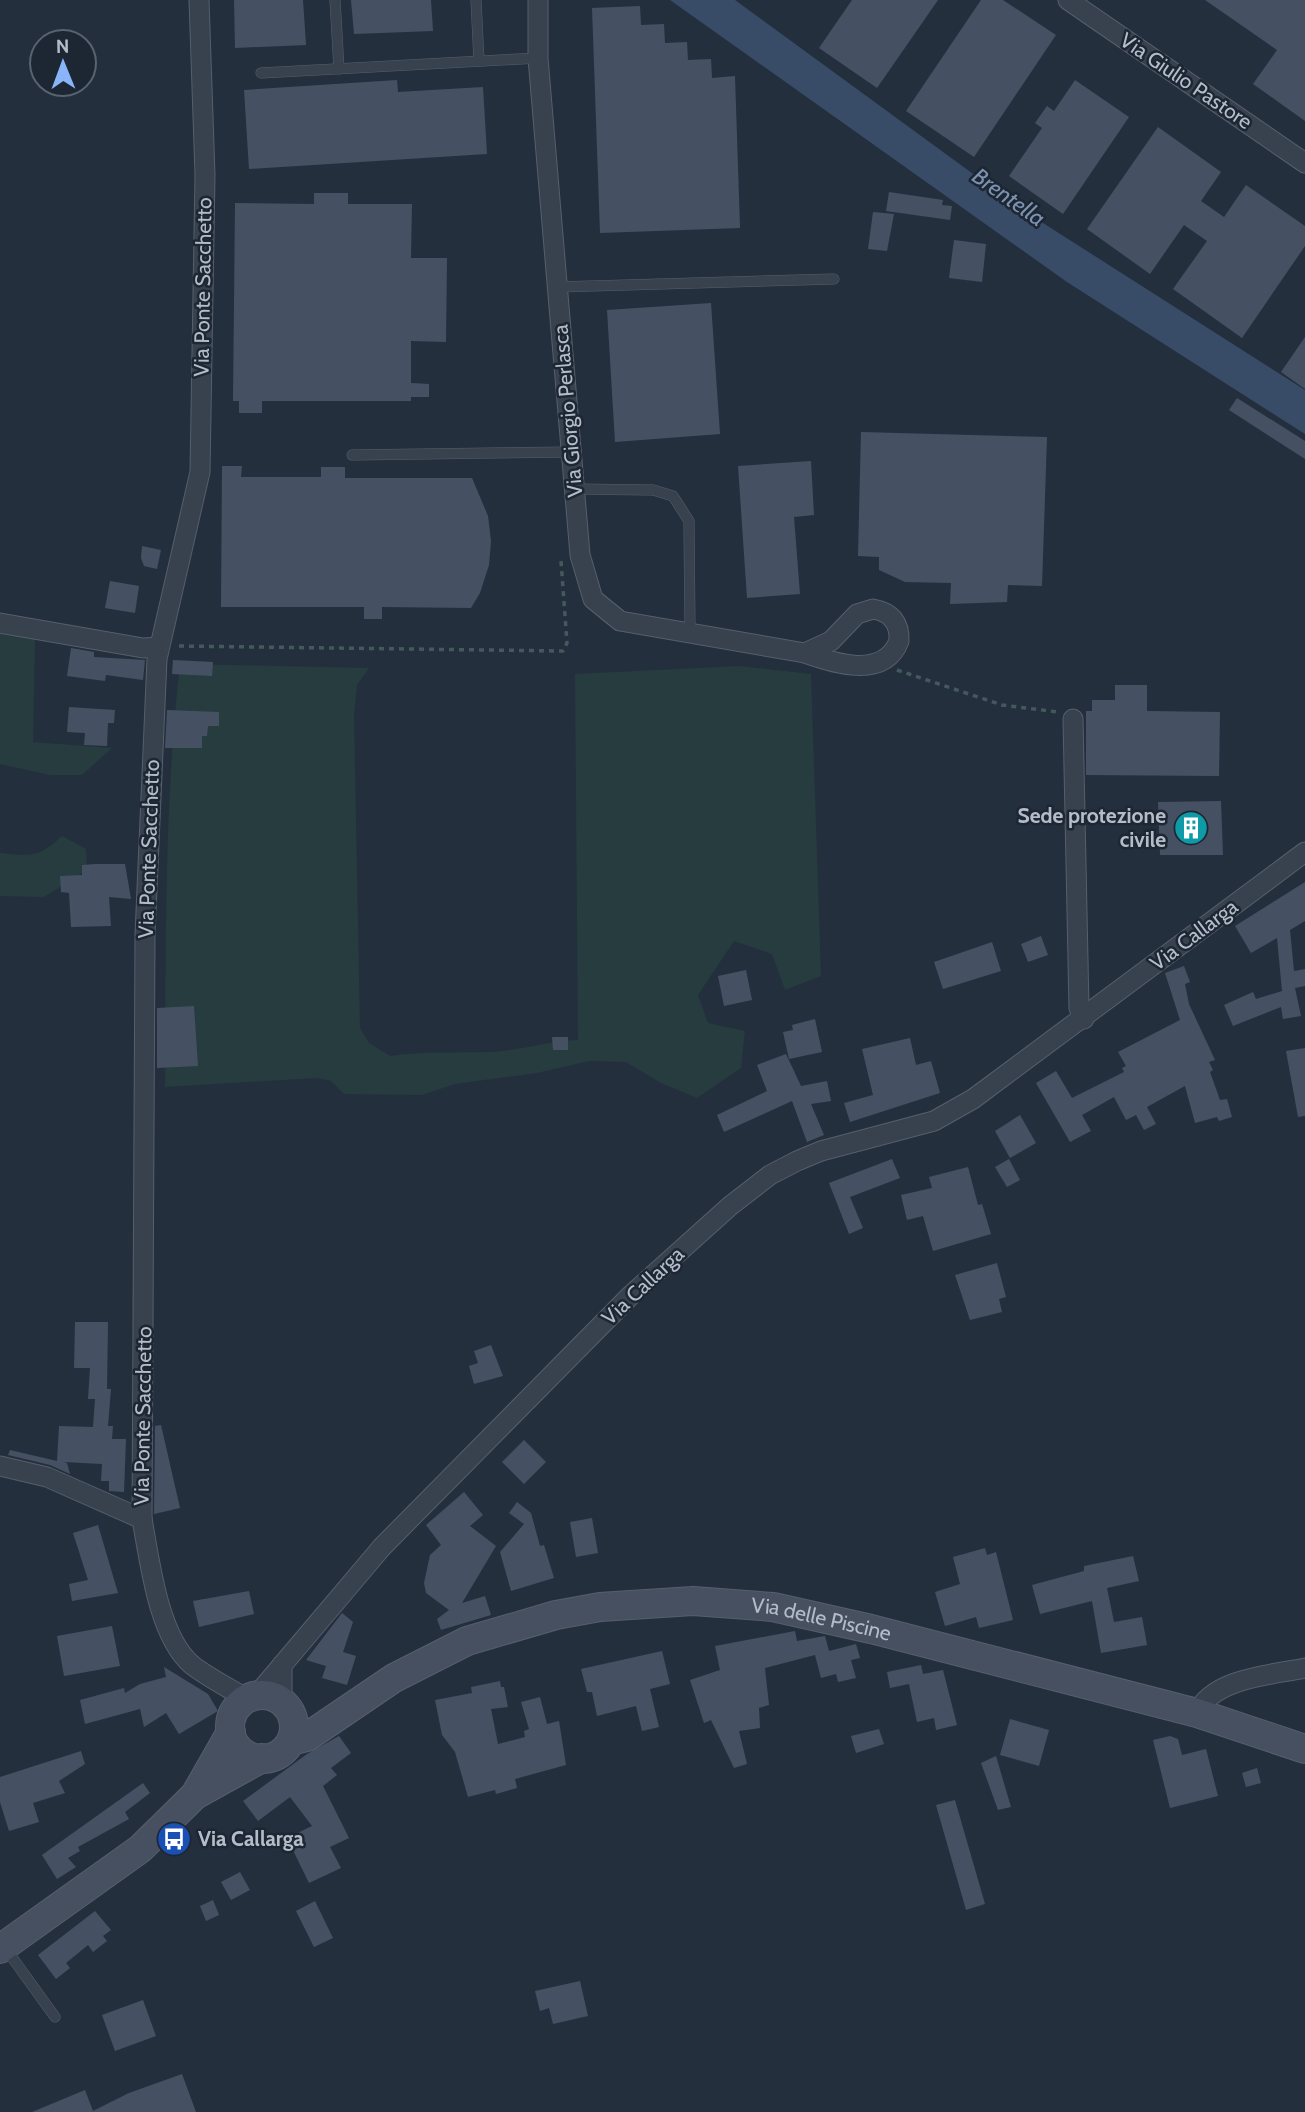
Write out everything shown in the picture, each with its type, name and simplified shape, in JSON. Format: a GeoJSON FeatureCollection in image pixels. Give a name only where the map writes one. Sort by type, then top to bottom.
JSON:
{"type":"FeatureCollection","features":[{"type":"Feature","properties":{"kind":"street","name":"Via Ponte Sacchetto"},"geometry":{"type":"LineString","coordinates":[[199,0],[205,175],[200,472],[159,647],[145,935],[142,1519],[154,1579],[173,1643],[191,1664],[262,1713]]}},
{"type":"Feature","properties":{"kind":"street","name":"Via Giorgio Perlasca"},"geometry":{"type":"LineString","coordinates":[[538,0],[538,58],[580,555],[593,599],[620,621],[804,653],[838,664],[859,666],[878,661]]}},
{"type":"Feature","properties":{"kind":"street","name":"Via Giulio Pastore"},"geometry":{"type":"LineString","coordinates":[[1068,0],[1305,163]]}},
{"type":"Feature","properties":{"kind":"street"},"geometry":{"type":"LineString","coordinates":[[804,653],[831,641],[857,614],[873,609],[888,613],[899,634],[892,654],[878,661]]}},
{"type":"Feature","properties":{"kind":"street"},"geometry":{"type":"LineString","coordinates":[[0,623],[143,648],[159,647]]}},
{"type":"Feature","properties":{"kind":"street"},"geometry":{"type":"LineString","coordinates":[[1073,719],[1079,1008],[1084,1019]]}},
{"type":"Feature","properties":{"kind":"street","name":"Via Callarga"},"geometry":{"type":"LineString","coordinates":[[262,1713],[282,1665],[382,1547],[631,1295],[730,1206],[770,1175],[797,1161],[821,1151],[934,1121],[973,1100],[1305,852]]}},
{"type":"Feature","properties":{"kind":"street"},"geometry":{"type":"LineString","coordinates":[[0,1466],[47,1477],[142,1519]]}},
{"type":"Feature","properties":{"kind":"street","name":"Via delle Piscine"},"geometry":{"type":"LineString","coordinates":[[262,1713],[312,1715],[345,1710],[429,1658],[509,1628],[600,1607],[693,1601],[773,1607],[816,1615],[1196,1713],[1305,1749]]}},
{"type":"Feature","properties":{"kind":"street"},"geometry":{"type":"LineString","coordinates":[[1196,1713],[1201,1703],[1230,1685],[1305,1668]]}},
{"type":"Feature","properties":{"kind":"street"},"geometry":{"type":"LineString","coordinates":[[262,1713],[242,1751],[262,1759]]}},
{"type":"Feature","properties":{"kind":"street"},"geometry":{"type":"LineString","coordinates":[[195,1795],[262,1759],[284,1751],[262,1713]]}},
{"type":"Feature","properties":{"kind":"street"},"geometry":{"type":"LineString","coordinates":[[2,1947],[140,1849],[195,1795],[262,1713]]}},
{"type":"Feature","properties":{"kind":"lane"},"geometry":{"type":"LineString","coordinates":[[335,0],[339,69]]}},
{"type":"Feature","properties":{"kind":"lane"},"geometry":{"type":"LineString","coordinates":[[476,0],[479,61]]}},
{"type":"Feature","properties":{"kind":"lane"},"geometry":{"type":"LineString","coordinates":[[261,73],[538,58]]}},
{"type":"Feature","properties":{"kind":"lane"},"geometry":{"type":"LineString","coordinates":[[557,287],[834,279]]}},
{"type":"Feature","properties":{"kind":"lane"},"geometry":{"type":"LineString","coordinates":[[352,455],[571,452]]}},
{"type":"Feature","properties":{"kind":"lane"},"geometry":{"type":"LineString","coordinates":[[574,488],[653,490],[673,496],[689,521],[690,632]]}},
{"type":"Feature","properties":{"kind":"lane"},"geometry":{"type":"LineString","coordinates":[[2,1947],[55,2017]]}},
{"type":"Feature","properties":{"kind":"path"},"geometry":{"type":"LineString","coordinates":[[878,661],[909,676],[1002,705],[1058,712],[1073,719]]}},
{"type":"Feature","properties":{"kind":"green space"},"geometry":{"type":"Polygon","coordinates":[[[0,633],[35,638],[33,742],[112,748],[82,775],[50,775],[0,764],[0,633]]]}},
{"type":"Feature","properties":{"kind":"green space"},"geometry":{"type":"Polygon","coordinates":[[[180,664],[369,668],[357,685],[354,715],[360,1028],[369,1043],[390,1056],[490,1052],[578,1040],[575,674],[739,666],[811,674],[821,976],[785,990],[772,954],[734,941],[698,995],[708,1023],[745,1031],[741,1068],[697,1098],[661,1083],[626,1062],[589,1061],[537,1073],[455,1084],[422,1095],[344,1094],[331,1081],[317,1078],[165,1087],[168,822],[180,664]]]}},
{"type":"Feature","properties":{"kind":"green space"},"geometry":{"type":"Polygon","coordinates":[[[62,836],[86,849],[87,870],[44,897],[0,896],[0,853],[34,854],[62,836]]]}},
{"type":"Feature","properties":{"kind":"water"},"geometry":{"type":"Polygon","coordinates":[[[670,0],[735,0],[1021,209],[1305,390],[1305,434],[1067,282],[670,0]]]}},
{"type":"Feature","properties":{"kind":"building"},"geometry":{"type":"Polygon","coordinates":[[[234,0],[303,0],[306,45],[235,48],[234,0]]]}},
{"type":"Feature","properties":{"kind":"building"},"geometry":{"type":"Polygon","coordinates":[[[351,0],[431,0],[433,31],[354,34],[351,0]]]}},
{"type":"Feature","properties":{"kind":"building"},"geometry":{"type":"Polygon","coordinates":[[[852,0],[938,0],[877,88],[819,48],[852,0]]]}},
{"type":"Feature","properties":{"kind":"building"},"geometry":{"type":"Polygon","coordinates":[[[981,0],[1003,0],[1056,35],[974,157],[906,111],[981,0]]]}},
{"type":"Feature","properties":{"kind":"building"},"geometry":{"type":"Polygon","coordinates":[[[1205,0],[1305,0],[1305,121],[1253,84],[1277,50],[1205,0]]]}},
{"type":"Feature","properties":{"kind":"building"},"geometry":{"type":"Polygon","coordinates":[[[640,6],[641,25],[664,24],[665,43],[687,42],[688,60],[711,59],[712,78],[735,76],[740,228],[600,233],[592,8],[640,6]]]}},
{"type":"Feature","properties":{"kind":"building"},"geometry":{"type":"Polygon","coordinates":[[[397,80],[398,92],[483,87],[487,154],[249,169],[244,90],[397,80]]]}},
{"type":"Feature","properties":{"kind":"building"},"geometry":{"type":"Polygon","coordinates":[[[1075,80],[1129,117],[1063,214],[1009,176],[1042,128],[1035,123],[1047,106],[1054,111],[1075,80]]]}},
{"type":"Feature","properties":{"kind":"building"},"geometry":{"type":"Polygon","coordinates":[[[1158,127],[1221,172],[1201,201],[1224,217],[1246,185],[1305,226],[1305,246],[1242,338],[1173,289],[1207,241],[1184,225],[1150,274],[1087,229],[1158,127]]]}},
{"type":"Feature","properties":{"kind":"building"},"geometry":{"type":"Polygon","coordinates":[[[889,192],[943,200],[942,205],[952,206],[950,220],[886,211],[889,192]]]}},
{"type":"Feature","properties":{"kind":"building"},"geometry":{"type":"Polygon","coordinates":[[[314,193],[348,193],[348,204],[412,204],[411,258],[447,258],[446,342],[411,341],[411,383],[429,384],[429,397],[411,397],[411,401],[262,401],[262,413],[239,413],[239,401],[233,401],[235,203],[314,204],[314,193]]]}},
{"type":"Feature","properties":{"kind":"building"},"geometry":{"type":"Polygon","coordinates":[[[873,212],[894,214],[887,251],[868,249],[873,212]]]}},
{"type":"Feature","properties":{"kind":"building"},"geometry":{"type":"Polygon","coordinates":[[[954,240],[986,244],[982,282],[949,278],[954,240]]]}},
{"type":"Feature","properties":{"kind":"building"},"geometry":{"type":"Polygon","coordinates":[[[711,303],[720,434],[615,442],[607,310],[711,303]]]}},
{"type":"Feature","properties":{"kind":"building"},"geometry":{"type":"Polygon","coordinates":[[[1305,337],[1305,389],[1281,372],[1305,337]]]}},
{"type":"Feature","properties":{"kind":"building"},"geometry":{"type":"Polygon","coordinates":[[[1237,398],[1305,441],[1305,459],[1229,410],[1237,398]]]}},
{"type":"Feature","properties":{"kind":"building"},"geometry":{"type":"Polygon","coordinates":[[[861,432],[1047,437],[1042,586],[1008,585],[1007,602],[950,604],[951,583],[905,582],[879,570],[879,557],[858,556],[861,432]]]}},
{"type":"Feature","properties":{"kind":"building"},"geometry":{"type":"Polygon","coordinates":[[[811,461],[814,515],[794,517],[800,594],[747,598],[738,466],[811,461]]]}},
{"type":"Feature","properties":{"kind":"building"},"geometry":{"type":"Polygon","coordinates":[[[222,466],[242,466],[241,477],[321,477],[321,467],[345,467],[345,478],[472,478],[488,516],[491,541],[489,565],[480,593],[471,608],[382,607],[382,619],[364,619],[364,607],[221,607],[222,466]]]}},
{"type":"Feature","properties":{"kind":"building"},"geometry":{"type":"Polygon","coordinates":[[[142,546],[161,550],[157,569],[144,566],[141,558],[142,546]]]}},
{"type":"Feature","properties":{"kind":"building"},"geometry":{"type":"Polygon","coordinates":[[[110,581],[139,586],[135,613],[105,608],[110,581]]]}},
{"type":"Feature","properties":{"kind":"building"},"geometry":{"type":"Polygon","coordinates":[[[71,648],[94,652],[94,657],[145,660],[143,680],[106,675],[105,681],[67,676],[71,648]]]}},
{"type":"Feature","properties":{"kind":"building"},"geometry":{"type":"Polygon","coordinates":[[[173,660],[213,662],[212,676],[172,674],[173,660]]]}},
{"type":"Feature","properties":{"kind":"building"},"geometry":{"type":"Polygon","coordinates":[[[1115,685],[1147,685],[1147,711],[1220,712],[1219,776],[1086,775],[1086,711],[1092,711],[1092,700],[1115,700],[1115,685]]]}},
{"type":"Feature","properties":{"kind":"building"},"geometry":{"type":"Polygon","coordinates":[[[69,707],[115,710],[114,723],[108,723],[107,746],[84,745],[85,733],[67,732],[69,707]]]}},
{"type":"Feature","properties":{"kind":"building"},"geometry":{"type":"Polygon","coordinates":[[[167,710],[219,712],[219,726],[208,726],[207,736],[202,736],[202,748],[165,748],[167,710]]]}},
{"type":"Feature","properties":{"kind":"building","name":"Sede protezione civile"},"geometry":{"type":"Polygon","coordinates":[[[1221,801],[1223,855],[1160,855],[1158,802],[1221,801]]]}},
{"type":"Feature","properties":{"kind":"building"},"geometry":{"type":"Polygon","coordinates":[[[125,864],[131,899],[109,897],[111,926],[71,927],[69,893],[61,892],[60,876],[82,875],[82,865],[125,864]]]}},
{"type":"Feature","properties":{"kind":"building"},"geometry":{"type":"Polygon","coordinates":[[[1305,882],[1305,921],[1290,930],[1294,971],[1305,969],[1305,986],[1295,988],[1301,1016],[1283,1019],[1281,1007],[1233,1026],[1224,1005],[1253,992],[1256,999],[1282,991],[1277,938],[1251,953],[1235,926],[1305,882]]]}},
{"type":"Feature","properties":{"kind":"building"},"geometry":{"type":"Polygon","coordinates":[[[1041,936],[1048,955],[1028,962],[1021,944],[1041,936]]]}},
{"type":"Feature","properties":{"kind":"building"},"geometry":{"type":"Polygon","coordinates":[[[992,942],[1001,971],[943,989],[934,962],[992,942]]]}},
{"type":"Feature","properties":{"kind":"building"},"geometry":{"type":"Polygon","coordinates":[[[1184,966],[1190,982],[1185,984],[1189,1004],[1215,1060],[1209,1062],[1213,1070],[1210,1072],[1220,1100],[1227,1099],[1232,1117],[1219,1121],[1217,1117],[1195,1123],[1185,1086],[1147,1107],[1156,1124],[1144,1130],[1136,1115],[1126,1120],[1114,1097],[1082,1115],[1091,1131],[1070,1142],[1036,1083],[1056,1071],[1072,1098],[1124,1072],[1122,1068],[1126,1066],[1118,1052],[1180,1020],[1165,973],[1184,966]]]}},
{"type":"Feature","properties":{"kind":"building"},"geometry":{"type":"Polygon","coordinates":[[[746,970],[752,1000],[724,1006],[718,976],[746,970]]]}},
{"type":"Feature","properties":{"kind":"building"},"geometry":{"type":"Polygon","coordinates":[[[194,1006],[198,1066],[157,1068],[157,1008],[194,1006]]]}},
{"type":"Feature","properties":{"kind":"building"},"geometry":{"type":"Polygon","coordinates":[[[815,1019],[822,1052],[789,1059],[783,1032],[793,1030],[792,1025],[815,1019]]]}},
{"type":"Feature","properties":{"kind":"building"},"geometry":{"type":"Polygon","coordinates":[[[552,1037],[568,1037],[568,1050],[553,1050],[552,1037]]]}},
{"type":"Feature","properties":{"kind":"building"},"geometry":{"type":"Polygon","coordinates":[[[910,1038],[916,1065],[931,1061],[940,1093],[850,1122],[844,1103],[873,1095],[862,1049],[910,1038]]]}},
{"type":"Feature","properties":{"kind":"building"},"geometry":{"type":"Polygon","coordinates":[[[1305,1048],[1305,1116],[1298,1117],[1286,1051],[1305,1048]]]}},
{"type":"Feature","properties":{"kind":"building"},"geometry":{"type":"Polygon","coordinates":[[[786,1054],[801,1086],[827,1081],[831,1101],[811,1104],[824,1135],[807,1142],[792,1101],[724,1132],[717,1115],[767,1091],[757,1065],[786,1054]]]}},
{"type":"Feature","properties":{"kind":"building"},"geometry":{"type":"Polygon","coordinates":[[[1020,1115],[1036,1143],[1010,1158],[995,1131],[1020,1115]]]}},
{"type":"Feature","properties":{"kind":"building"},"geometry":{"type":"Polygon","coordinates":[[[892,1159],[900,1178],[850,1197],[863,1228],[849,1234],[829,1183],[892,1159]]]}},
{"type":"Feature","properties":{"kind":"building"},"geometry":{"type":"Polygon","coordinates":[[[1009,1159],[1020,1180],[1007,1187],[995,1167],[1009,1159]]]}},
{"type":"Feature","properties":{"kind":"building"},"geometry":{"type":"Polygon","coordinates":[[[968,1167],[978,1205],[982,1204],[991,1234],[933,1251],[923,1216],[907,1220],[901,1195],[932,1188],[929,1177],[968,1167]]]}},
{"type":"Feature","properties":{"kind":"building"},"geometry":{"type":"Polygon","coordinates":[[[997,1263],[1006,1297],[999,1299],[1002,1312],[970,1320],[955,1275],[997,1263]]]}},
{"type":"Feature","properties":{"kind":"building"},"geometry":{"type":"Polygon","coordinates":[[[75,1322],[108,1322],[107,1389],[111,1389],[108,1426],[113,1426],[112,1439],[126,1439],[124,1492],[109,1491],[109,1481],[101,1481],[102,1464],[64,1462],[67,1463],[70,1474],[50,1465],[8,1455],[10,1450],[57,1461],[59,1426],[93,1427],[95,1399],[88,1399],[90,1368],[74,1368],[75,1322]]]}},
{"type":"Feature","properties":{"kind":"building"},"geometry":{"type":"Polygon","coordinates":[[[491,1345],[503,1376],[474,1384],[469,1366],[478,1363],[474,1351],[491,1345]]]}},
{"type":"Feature","properties":{"kind":"building"},"geometry":{"type":"Polygon","coordinates":[[[161,1425],[180,1508],[154,1514],[155,1426],[161,1425]]]}},
{"type":"Feature","properties":{"kind":"building"},"geometry":{"type":"Polygon","coordinates":[[[524,1440],[546,1462],[524,1484],[502,1462],[524,1440]]]}},
{"type":"Feature","properties":{"kind":"building"},"geometry":{"type":"Polygon","coordinates":[[[464,1492],[483,1515],[470,1526],[496,1546],[462,1603],[485,1596],[491,1615],[441,1630],[437,1619],[449,1610],[426,1593],[424,1583],[430,1555],[441,1545],[426,1525],[464,1492]]]}},
{"type":"Feature","properties":{"kind":"building"},"geometry":{"type":"Polygon","coordinates":[[[517,1502],[531,1513],[540,1546],[544,1545],[554,1578],[511,1591],[500,1552],[524,1524],[509,1513],[517,1502]]]}},
{"type":"Feature","properties":{"kind":"building"},"geometry":{"type":"Polygon","coordinates":[[[592,1518],[598,1553],[576,1557],[570,1522],[592,1518]]]}},
{"type":"Feature","properties":{"kind":"building"},"geometry":{"type":"Polygon","coordinates":[[[98,1525],[118,1593],[72,1601],[69,1584],[88,1580],[73,1533],[98,1525]]]}},
{"type":"Feature","properties":{"kind":"building"},"geometry":{"type":"Polygon","coordinates":[[[985,1548],[987,1555],[996,1552],[1013,1620],[979,1628],[976,1617],[945,1626],[935,1592],[960,1584],[953,1557],[985,1548]]]}},
{"type":"Feature","properties":{"kind":"building"},"geometry":{"type":"Polygon","coordinates":[[[1133,1556],[1139,1581],[1107,1588],[1114,1622],[1142,1617],[1147,1645],[1101,1653],[1092,1601],[1040,1614],[1032,1585],[1084,1571],[1084,1566],[1133,1556]]]}},
{"type":"Feature","properties":{"kind":"building"},"geometry":{"type":"Polygon","coordinates":[[[249,1591],[254,1614],[199,1627],[193,1601],[249,1591]]]}},
{"type":"Feature","properties":{"kind":"building"},"geometry":{"type":"Polygon","coordinates":[[[342,1613],[353,1622],[343,1652],[356,1656],[347,1685],[322,1678],[326,1666],[306,1660],[342,1613]]]}},
{"type":"Feature","properties":{"kind":"building"},"geometry":{"type":"Polygon","coordinates":[[[112,1626],[120,1666],[64,1676],[57,1636],[112,1626]]]}},
{"type":"Feature","properties":{"kind":"building"},"geometry":{"type":"Polygon","coordinates":[[[795,1631],[797,1641],[825,1636],[829,1651],[856,1644],[860,1658],[851,1660],[856,1678],[838,1682],[836,1674],[821,1678],[815,1655],[765,1668],[769,1705],[759,1708],[760,1728],[739,1731],[747,1764],[734,1768],[711,1720],[704,1723],[690,1680],[720,1670],[715,1646],[795,1631]]]}},
{"type":"Feature","properties":{"kind":"building"},"geometry":{"type":"Polygon","coordinates":[[[662,1651],[670,1684],[650,1689],[659,1727],[642,1731],[636,1706],[597,1716],[592,1692],[587,1692],[581,1669],[662,1651]]]}},
{"type":"Feature","properties":{"kind":"building"},"geometry":{"type":"Polygon","coordinates":[[[921,1665],[923,1674],[943,1670],[957,1725],[936,1730],[934,1718],[917,1722],[909,1684],[890,1688],[887,1672],[921,1665]]]}},
{"type":"Feature","properties":{"kind":"building"},"geometry":{"type":"Polygon","coordinates":[[[164,1667],[208,1694],[218,1711],[179,1734],[166,1713],[144,1727],[140,1709],[85,1724],[80,1700],[124,1688],[125,1693],[140,1684],[166,1677],[164,1667]]]}},
{"type":"Feature","properties":{"kind":"building"},"geometry":{"type":"Polygon","coordinates":[[[500,1681],[508,1707],[491,1709],[498,1744],[525,1737],[524,1731],[529,1729],[521,1702],[540,1697],[547,1724],[559,1721],[566,1765],[515,1779],[517,1788],[496,1794],[495,1790],[468,1797],[455,1752],[442,1735],[435,1700],[472,1693],[471,1687],[500,1681]]]}},
{"type":"Feature","properties":{"kind":"building"},"geometry":{"type":"Polygon","coordinates":[[[1010,1719],[1049,1730],[1039,1766],[1000,1755],[1010,1719]]]}},
{"type":"Feature","properties":{"kind":"building"},"geometry":{"type":"Polygon","coordinates":[[[879,1729],[884,1744],[856,1753],[851,1736],[879,1729]]]}},
{"type":"Feature","properties":{"kind":"building"},"geometry":{"type":"Polygon","coordinates":[[[339,1736],[351,1753],[331,1768],[337,1775],[323,1786],[349,1838],[330,1847],[341,1868],[309,1883],[287,1838],[312,1826],[290,1797],[258,1821],[243,1801],[307,1754],[339,1736]]]}},
{"type":"Feature","properties":{"kind":"building"},"geometry":{"type":"Polygon","coordinates":[[[1170,1736],[1178,1739],[1182,1755],[1206,1749],[1218,1796],[1170,1808],[1153,1740],[1170,1736]]]}},
{"type":"Feature","properties":{"kind":"building"},"geometry":{"type":"Polygon","coordinates":[[[81,1751],[85,1764],[59,1781],[65,1793],[33,1803],[39,1822],[9,1831],[0,1802],[0,1777],[81,1751]]]}},
{"type":"Feature","properties":{"kind":"building"},"geometry":{"type":"Polygon","coordinates":[[[996,1756],[1011,1807],[998,1810],[981,1763],[996,1756]]]}},
{"type":"Feature","properties":{"kind":"building"},"geometry":{"type":"Polygon","coordinates":[[[1257,1768],[1261,1783],[1246,1787],[1242,1773],[1257,1768]]]}},
{"type":"Feature","properties":{"kind":"building"},"geometry":{"type":"Polygon","coordinates":[[[143,1783],[150,1793],[125,1812],[129,1819],[78,1847],[80,1851],[68,1858],[76,1867],[57,1879],[42,1855],[143,1783]]]}},
{"type":"Feature","properties":{"kind":"building"},"geometry":{"type":"Polygon","coordinates":[[[955,1800],[985,1904],[966,1910],[936,1805],[955,1800]]]}},
{"type":"Feature","properties":{"kind":"building"},"geometry":{"type":"Polygon","coordinates":[[[240,1872],[250,1890],[231,1900],[221,1882],[240,1872]]]}},
{"type":"Feature","properties":{"kind":"building"},"geometry":{"type":"Polygon","coordinates":[[[213,1900],[219,1915],[206,1921],[200,1906],[213,1900]]]}},
{"type":"Feature","properties":{"kind":"building"},"geometry":{"type":"Polygon","coordinates":[[[315,1901],[333,1938],[314,1947],[296,1911],[315,1901]]]}},
{"type":"Feature","properties":{"kind":"building"},"geometry":{"type":"Polygon","coordinates":[[[95,1911],[111,1930],[103,1936],[107,1941],[93,1952],[88,1945],[66,1963],[70,1968],[56,1979],[38,1955],[95,1911]]]}},
{"type":"Feature","properties":{"kind":"building"},"geometry":{"type":"Polygon","coordinates":[[[580,1981],[588,2016],[553,2024],[549,2008],[540,2011],[535,1991],[580,1981]]]}},
{"type":"Feature","properties":{"kind":"building"},"geometry":{"type":"Polygon","coordinates":[[[143,2000],[156,2036],[115,2051],[102,2015],[143,2000]]]}},
{"type":"Feature","properties":{"kind":"building"},"geometry":{"type":"Polygon","coordinates":[[[182,2074],[196,2112],[32,2112],[85,2090],[93,2111],[129,2093],[182,2074]]]}},
{"type":"Feature","properties":{"kind":"place","name":"Sede protezione civile"},"geometry":{"type":"Point","coordinates":[1191,828]}},
{"type":"Feature","properties":{"kind":"place","name":"Via Callarga"},"geometry":{"type":"Point","coordinates":[174,1839]}},
{"type":"Feature","properties":{"kind":"water label","name":"Brentella"},"geometry":{"type":"Point","coordinates":[1009,197]}}]}
